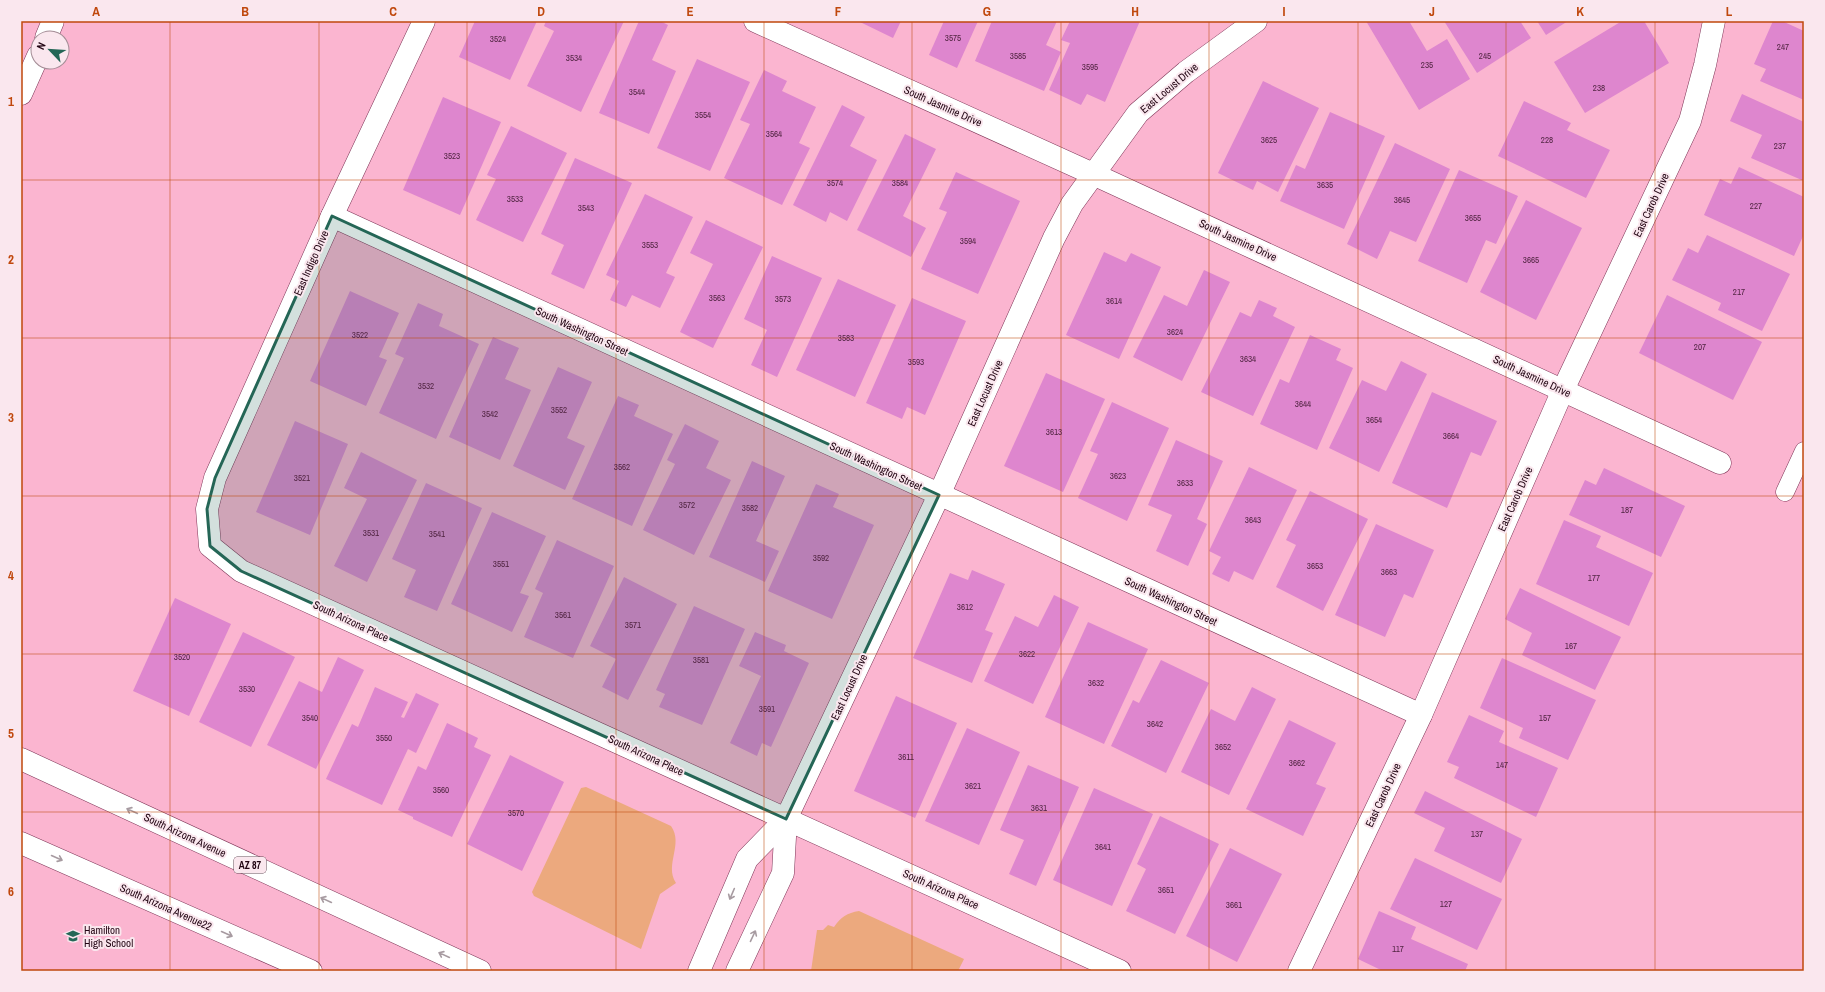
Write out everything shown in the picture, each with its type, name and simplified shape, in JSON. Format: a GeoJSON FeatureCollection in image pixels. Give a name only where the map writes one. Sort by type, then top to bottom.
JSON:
{"type":"FeatureCollection","features":[{"type":"Feature","properties":{"kind":"street","name":"East Indigo Drive"},"geometry":{"type":"LineString","coordinates":[[206,509],[215,478],[332,216],[424,21]]}},
{"type":"Feature","properties":{"kind":"street","name":"South Jasmine Drive"},"geometry":{"type":"LineString","coordinates":[[755,21],[1093,174],[1720,463]]}},
{"type":"Feature","properties":{"kind":"street","name":"East Carob Drive"},"geometry":{"type":"LineString","coordinates":[[1299,971],[1421,715],[1563,390],[1690,121],[1705,65],[1714,21]]}},
{"type":"Feature","properties":{"kind":"street","name":"East Locust Drive"},"geometry":{"type":"LineString","coordinates":[[699,971],[747,859],[786,819],[939,495],[1054,238],[1072,204],[1138,113],[1186,72],[1253,22]]}},
{"type":"Feature","properties":{"kind":"street"},"geometry":{"type":"LineString","coordinates":[[21,94],[32,70]]}},
{"type":"Feature","properties":{"kind":"street","name":"South Washington Street"},"geometry":{"type":"LineString","coordinates":[[332,216],[1421,715]]}},
{"type":"Feature","properties":{"kind":"street","name":"South Arizona Place"},"geometry":{"type":"LineString","coordinates":[[206,509],[210,546],[241,571],[1120,971]]}},
{"type":"Feature","properties":{"kind":"street","name":"South Arizona Avenue"},"geometry":{"type":"LineString","coordinates":[[21,759],[480,971]]}},
{"type":"Feature","properties":{"kind":"street","name":"East Locust Drive"},"geometry":{"type":"LineString","coordinates":[[737,971],[783,873],[786,819]]}},
{"type":"Feature","properties":{"kind":"street","name":"South Arizona Avenue22"},"geometry":{"type":"LineString","coordinates":[[21,842],[311,971]]}},
{"type":"Feature","properties":{"kind":"lane"},"geometry":{"type":"LineString","coordinates":[[1785,492],[1804,451]]}},
{"type":"Feature","properties":{"kind":"highlighted area"},"geometry":{"type":"Polygon","coordinates":[[[332,216],[939,495],[786,819],[241,571],[210,546],[207,509],[215,478],[332,216]]]}},
{"type":"Feature","properties":{"kind":"shaded area"},"geometry":{"type":"Polygon","coordinates":[[[586,787],[671,826],[674,833],[676,840],[672,869],[676,883],[660,894],[641,949],[534,896],[532,892],[581,788],[586,787]]]}},
{"type":"Feature","properties":{"kind":"shaded area"},"geometry":{"type":"Polygon","coordinates":[[[859,911],[964,959],[958,971],[811,971],[817,930],[823,930],[828,925],[834,927],[845,916],[859,911]]]}},
{"type":"Feature","properties":{"kind":"building"},"geometry":{"type":"Polygon","coordinates":[[[475,21],[537,21],[510,80],[459,57],[475,21]]]}},
{"type":"Feature","properties":{"kind":"building"},"geometry":{"type":"Polygon","coordinates":[[[546,21],[624,21],[581,112],[527,86],[554,31],[544,26],[546,21]]]}},
{"type":"Feature","properties":{"kind":"building"},"geometry":{"type":"Polygon","coordinates":[[[639,21],[660,21],[668,25],[652,60],[676,71],[649,134],[599,113],[639,21]]]}},
{"type":"Feature","properties":{"kind":"building"},"geometry":{"type":"Polygon","coordinates":[[[860,21],[901,21],[893,38],[860,21]]]}},
{"type":"Feature","properties":{"kind":"building"},"geometry":{"type":"Polygon","coordinates":[[[944,21],[978,21],[957,68],[929,55],[944,21]]]}},
{"type":"Feature","properties":{"kind":"building"},"geometry":{"type":"Polygon","coordinates":[[[992,21],[1057,21],[1046,45],[1061,52],[1044,91],[975,61],[992,21]]]}},
{"type":"Feature","properties":{"kind":"building"},"geometry":{"type":"Polygon","coordinates":[[[1070,21],[1140,21],[1105,102],[1087,94],[1081,105],[1049,90],[1070,43],[1061,40],[1070,21]]]}},
{"type":"Feature","properties":{"kind":"building"},"geometry":{"type":"Polygon","coordinates":[[[1366,21],[1409,21],[1427,51],[1447,39],[1470,79],[1419,110],[1366,21]]]}},
{"type":"Feature","properties":{"kind":"building"},"geometry":{"type":"Polygon","coordinates":[[[1444,21],[1520,21],[1531,38],[1477,73],[1444,21]]]}},
{"type":"Feature","properties":{"kind":"building"},"geometry":{"type":"Polygon","coordinates":[[[1537,21],[1568,21],[1546,35],[1537,21]]]}},
{"type":"Feature","properties":{"kind":"building"},"geometry":{"type":"Polygon","coordinates":[[[1622,21],[1644,21],[1669,63],[1585,113],[1554,62],[1622,21]]]}},
{"type":"Feature","properties":{"kind":"building"},"geometry":{"type":"Polygon","coordinates":[[[1773,21],[1782,21],[1804,31],[1804,100],[1760,81],[1766,69],[1754,64],[1773,21]]]}},
{"type":"Feature","properties":{"kind":"building"},"geometry":{"type":"Polygon","coordinates":[[[697,59],[750,82],[710,171],[657,148],[697,59]]]}},
{"type":"Feature","properties":{"kind":"building"},"geometry":{"type":"Polygon","coordinates":[[[764,70],[787,81],[782,91],[816,107],[799,143],[810,148],[782,205],[724,178],[750,124],[740,120],[764,70]]]}},
{"type":"Feature","properties":{"kind":"building"},"geometry":{"type":"Polygon","coordinates":[[[1263,81],[1319,108],[1278,192],[1257,181],[1253,190],[1218,173],[1263,81]]]}},
{"type":"Feature","properties":{"kind":"building"},"geometry":{"type":"Polygon","coordinates":[[[1742,94],[1804,122],[1804,181],[1751,158],[1762,135],[1730,121],[1742,94]]]}},
{"type":"Feature","properties":{"kind":"building"},"geometry":{"type":"Polygon","coordinates":[[[443,97],[501,122],[460,215],[403,190],[443,97]]]}},
{"type":"Feature","properties":{"kind":"building"},"geometry":{"type":"Polygon","coordinates":[[[1524,101],[1571,123],[1567,130],[1610,150],[1586,198],[1498,156],[1524,101]]]}},
{"type":"Feature","properties":{"kind":"building"},"geometry":{"type":"Polygon","coordinates":[[[842,105],[865,117],[850,146],[877,160],[847,221],[830,212],[826,222],[793,205],[842,105]]]}},
{"type":"Feature","properties":{"kind":"building"},"geometry":{"type":"Polygon","coordinates":[[[1330,112],[1385,136],[1344,229],[1280,201],[1296,165],[1305,169],[1330,112]]]}},
{"type":"Feature","properties":{"kind":"building"},"geometry":{"type":"Polygon","coordinates":[[[511,126],[567,153],[523,242],[476,220],[496,179],[487,175],[511,126]]]}},
{"type":"Feature","properties":{"kind":"building"},"geometry":{"type":"Polygon","coordinates":[[[905,134],[936,149],[903,216],[926,228],[911,257],[857,230],[905,134]]]}},
{"type":"Feature","properties":{"kind":"building"},"geometry":{"type":"Polygon","coordinates":[[[1395,143],[1450,169],[1416,242],[1390,231],[1377,259],[1347,244],[1395,143]]]}},
{"type":"Feature","properties":{"kind":"building"},"geometry":{"type":"Polygon","coordinates":[[[575,158],[632,183],[584,289],[551,274],[564,245],[541,234],[575,158]]]}},
{"type":"Feature","properties":{"kind":"building"},"geometry":{"type":"Polygon","coordinates":[[[1739,167],[1804,197],[1804,234],[1794,256],[1704,215],[1720,179],[1731,184],[1739,167]]]}},
{"type":"Feature","properties":{"kind":"building"},"geometry":{"type":"Polygon","coordinates":[[[1459,170],[1518,196],[1496,244],[1486,240],[1467,283],[1418,261],[1459,170]]]}},
{"type":"Feature","properties":{"kind":"building"},"geometry":{"type":"Polygon","coordinates":[[[956,172],[1020,201],[978,294],[921,269],[947,212],[939,209],[956,172]]]}},
{"type":"Feature","properties":{"kind":"building"},"geometry":{"type":"Polygon","coordinates":[[[645,194],[693,217],[666,273],[675,277],[660,308],[632,295],[626,307],[610,300],[619,281],[606,275],[645,194]]]}},
{"type":"Feature","properties":{"kind":"building"},"geometry":{"type":"Polygon","coordinates":[[[1526,200],[1582,228],[1536,320],[1480,292],[1526,200]]]}},
{"type":"Feature","properties":{"kind":"building"},"geometry":{"type":"Polygon","coordinates":[[[706,220],[763,247],[713,348],[680,332],[713,264],[690,253],[706,220]]]}},
{"type":"Feature","properties":{"kind":"building"},"geometry":{"type":"Polygon","coordinates":[[[1707,235],[1790,274],[1762,331],[1718,310],[1721,303],[1672,280],[1688,248],[1698,253],[1707,235]]]}},
{"type":"Feature","properties":{"kind":"building"},"geometry":{"type":"Polygon","coordinates":[[[1104,252],[1126,262],[1131,253],[1161,267],[1119,359],[1066,335],[1104,252]]]}},
{"type":"Feature","properties":{"kind":"building"},"geometry":{"type":"Polygon","coordinates":[[[772,256],[822,278],[777,377],[751,365],[767,330],[744,319],[772,256]]]}},
{"type":"Feature","properties":{"kind":"building"},"geometry":{"type":"Polygon","coordinates":[[[1204,270],[1230,282],[1182,381],[1133,357],[1164,295],[1187,306],[1204,270]]]}},
{"type":"Feature","properties":{"kind":"building"},"geometry":{"type":"Polygon","coordinates":[[[838,279],[896,305],[855,397],[796,370],[838,279]]]}},
{"type":"Feature","properties":{"kind":"building"},"geometry":{"type":"Polygon","coordinates":[[[350,291],[399,313],[379,357],[387,360],[366,406],[310,381],[350,291]]]}},
{"type":"Feature","properties":{"kind":"building"},"geometry":{"type":"Polygon","coordinates":[[[1667,295],[1762,342],[1733,400],[1639,353],[1667,295]]]}},
{"type":"Feature","properties":{"kind":"building"},"geometry":{"type":"Polygon","coordinates":[[[912,298],[966,321],[925,415],[907,407],[902,419],[866,403],[912,298]]]}},
{"type":"Feature","properties":{"kind":"building"},"geometry":{"type":"Polygon","coordinates":[[[1259,300],[1277,308],[1273,316],[1295,327],[1253,416],[1201,392],[1240,312],[1251,317],[1259,300]]]}},
{"type":"Feature","properties":{"kind":"building"},"geometry":{"type":"Polygon","coordinates":[[[418,303],[443,314],[439,326],[479,344],[436,439],[379,413],[404,358],[395,354],[418,303]]]}},
{"type":"Feature","properties":{"kind":"building"},"geometry":{"type":"Polygon","coordinates":[[[1310,335],[1341,349],[1336,360],[1353,368],[1317,450],[1260,424],[1280,379],[1289,383],[1310,335]]]}},
{"type":"Feature","properties":{"kind":"building"},"geometry":{"type":"Polygon","coordinates":[[[493,337],[519,348],[505,379],[531,390],[500,460],[449,437],[493,337]]]}},
{"type":"Feature","properties":{"kind":"building"},"geometry":{"type":"Polygon","coordinates":[[[1401,361],[1427,374],[1379,472],[1329,448],[1362,380],[1386,391],[1401,361]]]}},
{"type":"Feature","properties":{"kind":"building"},"geometry":{"type":"Polygon","coordinates":[[[558,367],[592,382],[567,438],[585,446],[565,490],[513,466],[558,367]]]}},
{"type":"Feature","properties":{"kind":"building"},"geometry":{"type":"Polygon","coordinates":[[[1046,373],[1105,399],[1063,492],[1004,466],[1046,373]]]}},
{"type":"Feature","properties":{"kind":"building"},"geometry":{"type":"Polygon","coordinates":[[[1432,392],[1497,421],[1481,456],[1471,452],[1447,508],[1392,483],[1432,392]]]}},
{"type":"Feature","properties":{"kind":"building"},"geometry":{"type":"Polygon","coordinates":[[[618,396],[639,405],[634,416],[673,434],[632,526],[572,499],[618,396]]]}},
{"type":"Feature","properties":{"kind":"building"},"geometry":{"type":"Polygon","coordinates":[[[1112,402],[1169,428],[1127,521],[1078,498],[1098,454],[1090,451],[1112,402]]]}},
{"type":"Feature","properties":{"kind":"building"},"geometry":{"type":"Polygon","coordinates":[[[295,421],[348,444],[310,535],[256,512],[295,421]]]}},
{"type":"Feature","properties":{"kind":"building"},"geometry":{"type":"Polygon","coordinates":[[[685,424],[719,441],[706,468],[731,480],[694,555],[643,530],[675,464],[667,460],[685,424]]]}},
{"type":"Feature","properties":{"kind":"building"},"geometry":{"type":"Polygon","coordinates":[[[1176,440],[1223,461],[1197,519],[1207,524],[1188,566],[1156,551],[1172,515],[1148,505],[1176,440]]]}},
{"type":"Feature","properties":{"kind":"building"},"geometry":{"type":"Polygon","coordinates":[[[361,452],[417,480],[367,582],[334,566],[367,499],[344,488],[361,452]]]}},
{"type":"Feature","properties":{"kind":"building"},"geometry":{"type":"Polygon","coordinates":[[[752,461],[785,476],[756,541],[779,551],[765,582],[709,557],[752,461]]]}},
{"type":"Feature","properties":{"kind":"building"},"geometry":{"type":"Polygon","coordinates":[[[1249,467],[1297,490],[1253,580],[1234,571],[1229,582],[1212,574],[1221,557],[1209,551],[1249,467]]]}},
{"type":"Feature","properties":{"kind":"building"},"geometry":{"type":"Polygon","coordinates":[[[1604,468],[1685,506],[1661,557],[1569,515],[1585,480],[1596,485],[1604,468]]]}},
{"type":"Feature","properties":{"kind":"building"},"geometry":{"type":"Polygon","coordinates":[[[426,483],[482,508],[437,611],[404,597],[416,570],[392,559],[426,483]]]}},
{"type":"Feature","properties":{"kind":"building"},"geometry":{"type":"Polygon","coordinates":[[[816,484],[839,494],[833,507],[874,525],[832,619],[768,591],[816,484]]]}},
{"type":"Feature","properties":{"kind":"building"},"geometry":{"type":"Polygon","coordinates":[[[1310,491],[1368,519],[1323,611],[1276,587],[1296,545],[1286,540],[1310,491]]]}},
{"type":"Feature","properties":{"kind":"building"},"geometry":{"type":"Polygon","coordinates":[[[492,512],[546,536],[520,593],[529,596],[512,632],[451,604],[492,512]]]}},
{"type":"Feature","properties":{"kind":"building"},"geometry":{"type":"Polygon","coordinates":[[[1564,520],[1601,536],[1596,547],[1653,573],[1629,626],[1536,584],[1564,520]]]}},
{"type":"Feature","properties":{"kind":"building"},"geometry":{"type":"Polygon","coordinates":[[[1376,524],[1434,550],[1413,598],[1404,594],[1385,637],[1335,615],[1376,524]]]}},
{"type":"Feature","properties":{"kind":"building"},"geometry":{"type":"Polygon","coordinates":[[[557,540],[614,566],[573,658],[524,637],[543,593],[535,589],[557,540]]]}},
{"type":"Feature","properties":{"kind":"building"},"geometry":{"type":"Polygon","coordinates":[[[972,570],[1005,584],[985,630],[993,633],[972,683],[913,658],[950,573],[968,580],[972,570]]]}},
{"type":"Feature","properties":{"kind":"building"},"geometry":{"type":"Polygon","coordinates":[[[624,577],[677,604],[628,700],[602,687],[616,659],[590,646],[624,577]]]}},
{"type":"Feature","properties":{"kind":"building"},"geometry":{"type":"Polygon","coordinates":[[[1520,588],[1621,637],[1595,690],[1522,655],[1532,633],[1505,619],[1520,588]]]}},
{"type":"Feature","properties":{"kind":"building"},"geometry":{"type":"Polygon","coordinates":[[[1054,595],[1079,607],[1033,704],[984,681],[1015,616],[1038,627],[1054,595]]]}},
{"type":"Feature","properties":{"kind":"building"},"geometry":{"type":"Polygon","coordinates":[[[175,598],[231,624],[189,716],[133,691],[175,598]]]}},
{"type":"Feature","properties":{"kind":"building"},"geometry":{"type":"Polygon","coordinates":[[[694,606],[745,629],[702,725],[659,707],[665,694],[656,690],[694,606]]]}},
{"type":"Feature","properties":{"kind":"building"},"geometry":{"type":"Polygon","coordinates":[[[1088,622],[1148,649],[1104,744],[1045,717],[1088,622]]]}},
{"type":"Feature","properties":{"kind":"building"},"geometry":{"type":"Polygon","coordinates":[[[243,632],[295,657],[251,747],[199,722],[243,632]]]}},
{"type":"Feature","properties":{"kind":"building"},"geometry":{"type":"Polygon","coordinates":[[[755,632],[786,645],[784,651],[809,663],[771,747],[762,743],[757,756],[730,743],[761,676],[739,666],[755,632]]]}},
{"type":"Feature","properties":{"kind":"building"},"geometry":{"type":"Polygon","coordinates":[[[338,657],[364,670],[316,769],[267,745],[299,681],[322,692],[338,657]]]}},
{"type":"Feature","properties":{"kind":"building"},"geometry":{"type":"Polygon","coordinates":[[[1502,658],[1596,700],[1568,760],[1519,738],[1523,728],[1480,708],[1502,658]]]}},
{"type":"Feature","properties":{"kind":"building"},"geometry":{"type":"Polygon","coordinates":[[[1161,660],[1209,683],[1166,773],[1111,746],[1133,700],[1139,703],[1161,660]]]}},
{"type":"Feature","properties":{"kind":"building"},"geometry":{"type":"Polygon","coordinates":[[[375,687],[408,702],[401,717],[404,718],[416,693],[439,704],[416,753],[408,749],[382,805],[326,779],[352,724],[358,727],[375,687]]]}},
{"type":"Feature","properties":{"kind":"building"},"geometry":{"type":"Polygon","coordinates":[[[1252,687],[1276,699],[1229,795],[1181,772],[1211,709],[1235,721],[1252,687]]]}},
{"type":"Feature","properties":{"kind":"building"},"geometry":{"type":"Polygon","coordinates":[[[896,696],[957,723],[915,818],[854,791],[896,696]]]}},
{"type":"Feature","properties":{"kind":"building"},"geometry":{"type":"Polygon","coordinates":[[[1469,715],[1504,731],[1499,742],[1558,768],[1536,817],[1454,778],[1459,767],[1447,762],[1469,715]]]}},
{"type":"Feature","properties":{"kind":"building"},"geometry":{"type":"Polygon","coordinates":[[[1289,720],[1336,743],[1316,784],[1326,788],[1303,836],[1246,809],[1289,720]]]}},
{"type":"Feature","properties":{"kind":"building"},"geometry":{"type":"Polygon","coordinates":[[[447,723],[478,738],[474,747],[491,755],[452,837],[413,819],[413,817],[398,810],[418,766],[426,770],[447,723]]]}},
{"type":"Feature","properties":{"kind":"building"},"geometry":{"type":"Polygon","coordinates":[[[967,728],[1020,752],[979,845],[925,821],[967,728]]]}},
{"type":"Feature","properties":{"kind":"building"},"geometry":{"type":"Polygon","coordinates":[[[510,755],[564,782],[522,871],[467,844],[510,755]]]}},
{"type":"Feature","properties":{"kind":"building"},"geometry":{"type":"Polygon","coordinates":[[[1028,765],[1079,787],[1036,886],[1009,874],[1024,840],[1000,830],[1028,765]]]}},
{"type":"Feature","properties":{"kind":"building"},"geometry":{"type":"Polygon","coordinates":[[[1094,788],[1153,814],[1112,906],[1053,880],[1094,788]]]}},
{"type":"Feature","properties":{"kind":"building"},"geometry":{"type":"Polygon","coordinates":[[[1425,791],[1522,839],[1501,883],[1434,851],[1445,828],[1414,813],[1425,791]]]}},
{"type":"Feature","properties":{"kind":"building"},"geometry":{"type":"Polygon","coordinates":[[[1160,816],[1219,844],[1175,934],[1126,911],[1146,869],[1137,864],[1160,816]]]}},
{"type":"Feature","properties":{"kind":"building"},"geometry":{"type":"Polygon","coordinates":[[[1230,848],[1282,874],[1237,962],[1186,936],[1230,848]]]}},
{"type":"Feature","properties":{"kind":"building"},"geometry":{"type":"Polygon","coordinates":[[[1415,858],[1502,899],[1477,950],[1390,909],[1415,858]]]}},
{"type":"Feature","properties":{"kind":"building"},"geometry":{"type":"Polygon","coordinates":[[[1379,911],[1416,927],[1411,939],[1468,964],[1465,971],[1383,971],[1358,959],[1379,911]]]}},
{"type":"Feature","properties":{"kind":"place","name":"Hamilton High School"},"geometry":{"type":"Point","coordinates":[73,936]}}]}
